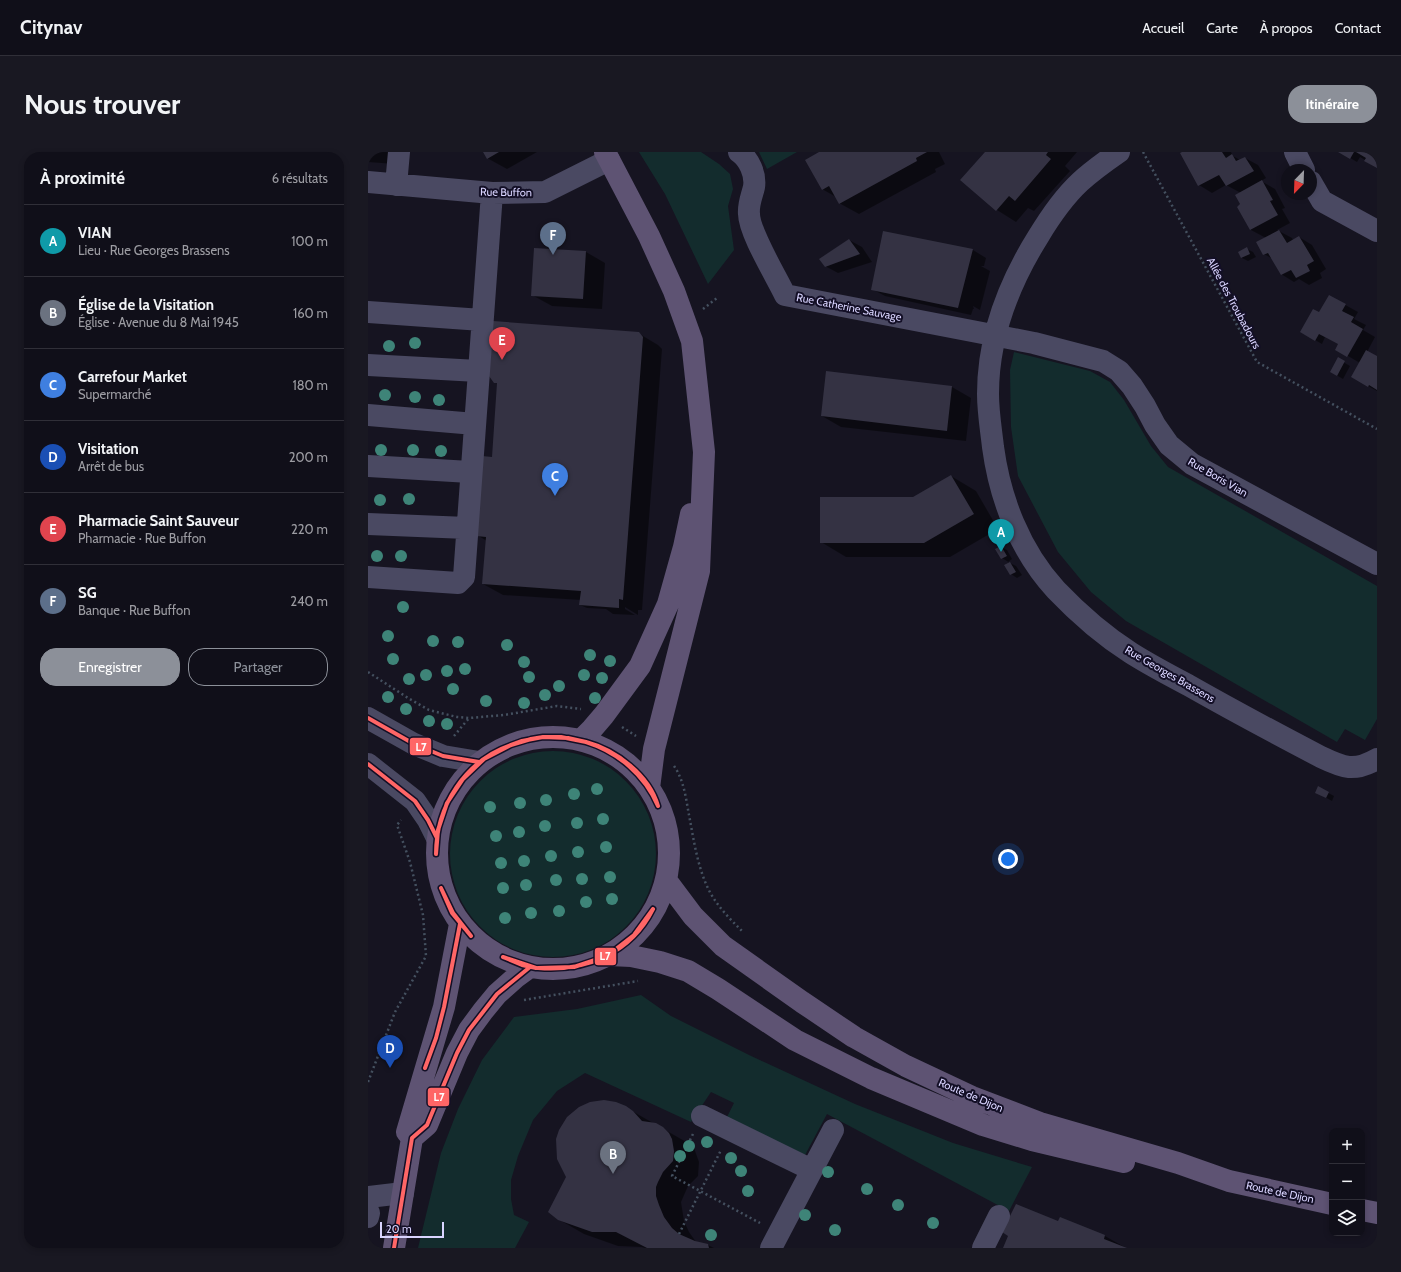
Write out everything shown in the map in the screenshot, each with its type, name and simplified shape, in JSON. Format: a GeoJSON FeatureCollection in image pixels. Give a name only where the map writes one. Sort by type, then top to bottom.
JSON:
{"type":"FeatureCollection","features":[{"type":"Feature","properties":{"kind":"main road"},"geometry":{"type":"LineString","coordinates":[[607,156],[649,236],[674,291],[692,341],[704,452],[699,571],[654,749],[649,788]]}},
{"type":"Feature","properties":{"kind":"main road"},"geometry":{"type":"LineString","coordinates":[[581,740],[604,715],[640,666],[668,604],[684,547],[704,452]]}},
{"type":"Feature","properties":{"kind":"main road"},"geometry":{"type":"LineString","coordinates":[[550,736],[581,740],[601,747],[620,758],[636,771],[656,798],[668,832],[669,864],[666,880],[658,903],[646,923],[629,941],[610,955],[591,963],[571,968],[551,970],[530,968],[510,962],[474,940],[460,924],[450,909],[443,892],[436,856],[440,820],[456,788],[466,774],[492,753],[520,741],[550,736]]}},
{"type":"Feature","properties":{"kind":"main road","name":"Route de Dijon"},"geometry":{"type":"LineString","coordinates":[[666,880],[693,916],[723,946],[854,1037],[906,1066],[972,1097],[1040,1123],[1178,1163],[1229,1181],[1329,1203]]}},
{"type":"Feature","properties":{"kind":"main road"},"geometry":{"type":"LineString","coordinates":[[412,1138],[407,1132],[444,1007],[460,924]]}},
{"type":"Feature","properties":{"kind":"main road"},"geometry":{"type":"LineString","coordinates":[[610,955],[631,956],[660,962],[688,971],[795,1040],[871,1078],[983,1125],[1032,1140],[1130,1164],[1180,1174],[1229,1181]]}},
{"type":"Feature","properties":{"kind":"main road"},"geometry":{"type":"LineString","coordinates":[[394,1248],[412,1138],[427,1125],[457,1053],[469,1030],[483,1010],[497,994],[515,978],[530,968]]}},
{"type":"Feature","properties":{"kind":"main road"},"geometry":{"type":"LineString","coordinates":[[1365,1211],[1377,1213]]}},
{"type":"Feature","properties":{"kind":"street"},"geometry":{"type":"LineString","coordinates":[[396,185],[399,152]]}},
{"type":"Feature","properties":{"kind":"street","name":"Rue Catherine Sauvage"},"geometry":{"type":"LineString","coordinates":[[739,152],[751,166],[755,180],[749,208],[752,228],[786,295],[995,336]]}},
{"type":"Feature","properties":{"kind":"street","name":"Rue Georges Brassens"},"geometry":{"type":"LineString","coordinates":[[1119,152],[1079,183],[1058,206],[1016,275],[1005,302],[992,351],[988,394],[994,452],[1000,485],[1010,516],[1030,555],[1056,590],[1090,623],[1130,652],[1212,699],[1336,764],[1352,768],[1366,766],[1377,759]]}},
{"type":"Feature","properties":{"kind":"street"},"geometry":{"type":"LineString","coordinates":[[1295,152],[1301,164]]}},
{"type":"Feature","properties":{"kind":"street","name":"Rue Buffon"},"geometry":{"type":"LineString","coordinates":[[368,182],[492,192],[545,192],[607,156]]}},
{"type":"Feature","properties":{"kind":"street"},"geometry":{"type":"LineString","coordinates":[[368,577],[458,583],[464,577],[470,472],[475,424],[492,192]]}},
{"type":"Feature","properties":{"kind":"street"},"geometry":{"type":"LineString","coordinates":[[1317,192],[1322,201],[1377,231]]}},
{"type":"Feature","properties":{"kind":"street"},"geometry":{"type":"LineString","coordinates":[[368,312],[482,320]]}},
{"type":"Feature","properties":{"kind":"street","name":"Rue Boris Vian"},"geometry":{"type":"LineString","coordinates":[[995,336],[1034,343],[1103,361],[1119,371],[1132,386],[1145,406],[1154,425],[1169,445],[1192,464],[1377,564]]}},
{"type":"Feature","properties":{"kind":"street"},"geometry":{"type":"LineString","coordinates":[[368,364],[478,371]]}},
{"type":"Feature","properties":{"kind":"street"},"geometry":{"type":"LineString","coordinates":[[368,415],[475,424]]}},
{"type":"Feature","properties":{"kind":"street"},"geometry":{"type":"LineString","coordinates":[[368,466],[470,472]]}},
{"type":"Feature","properties":{"kind":"street"},"geometry":{"type":"LineString","coordinates":[[368,524],[468,528]]}},
{"type":"Feature","properties":{"kind":"street"},"geometry":{"type":"LineString","coordinates":[[368,718],[414,744],[443,756],[479,762]]}},
{"type":"Feature","properties":{"kind":"street"},"geometry":{"type":"LineString","coordinates":[[368,764],[415,802],[428,820],[437,838]]}},
{"type":"Feature","properties":{"kind":"street"},"geometry":{"type":"LineString","coordinates":[[702,1116],[812,1170]]}},
{"type":"Feature","properties":{"kind":"street"},"geometry":{"type":"LineString","coordinates":[[775,1241],[833,1130]]}},
{"type":"Feature","properties":{"kind":"street"},"geometry":{"type":"LineString","coordinates":[[368,1197],[403,1193]]}},
{"type":"Feature","properties":{"kind":"street"},"geometry":{"type":"LineString","coordinates":[[368,1211],[370,1213],[368,1216]]}},
{"type":"Feature","properties":{"kind":"street"},"geometry":{"type":"LineString","coordinates":[[983,1248],[999,1216]]}},
{"type":"Feature","properties":{"kind":"path","name":"Allée des Troubadours"},"geometry":{"type":"LineString","coordinates":[[1143,152],[1256,362],[1377,429]]}},
{"type":"Feature","properties":{"kind":"path"},"geometry":{"type":"LineString","coordinates":[[368,672],[408,698],[429,710],[443,715],[469,718],[504,715],[557,706],[586,710],[604,715],[666,756],[678,772],[686,798],[702,873],[711,894],[726,914],[745,934]]}},
{"type":"Feature","properties":{"kind":"path"},"geometry":{"type":"LineString","coordinates":[[443,756],[453,738],[469,718]]}},
{"type":"Feature","properties":{"kind":"path"},"geometry":{"type":"LineString","coordinates":[[368,1082],[395,1012],[426,956],[423,915],[410,862],[398,825],[415,802]]}},
{"type":"Feature","properties":{"kind":"path"},"geometry":{"type":"LineString","coordinates":[[711,935],[726,914]]}},
{"type":"Feature","properties":{"kind":"path"},"geometry":{"type":"LineString","coordinates":[[426,956],[452,968]]}},
{"type":"Feature","properties":{"kind":"path"},"geometry":{"type":"LineString","coordinates":[[497,994],[511,999],[523,1000],[609,985],[637,981],[643,982]]}},
{"type":"Feature","properties":{"kind":"path"},"geometry":{"type":"LineString","coordinates":[[702,1116],[672,1176],[775,1241]]}},
{"type":"Feature","properties":{"kind":"path"},"geometry":{"type":"LineString","coordinates":[[679,1234],[731,1130]]}},
{"type":"Feature","properties":{"kind":"green space"},"geometry":{"type":"Polygon","coordinates":[[[639,152],[701,152],[719,164],[730,174],[733,189],[728,206],[734,250],[708,284],[665,194],[639,152]]]}},
{"type":"Feature","properties":{"kind":"green space"},"geometry":{"type":"Polygon","coordinates":[[[759,152],[797,152],[767,169],[759,152]]]}},
{"type":"Feature","properties":{"kind":"green space"},"geometry":{"type":"Polygon","coordinates":[[[1014,352],[1090,371],[1110,382],[1124,400],[1151,446],[1168,467],[1377,586],[1377,719],[1365,740],[1345,729],[1337,742],[1126,621],[1091,592],[1058,552],[1018,476],[1011,427],[1010,370],[1014,352]]]}},
{"type":"Feature","properties":{"kind":"green space"},"geometry":{"type":"Polygon","coordinates":[[[553,751],[573,753],[592,759],[601,763],[626,781],[644,806],[648,815],[654,834],[656,854],[654,874],[648,893],[644,902],[626,927],[601,945],[592,949],[573,955],[553,957],[533,955],[514,949],[505,945],[480,927],[462,902],[458,893],[452,874],[450,854],[452,834],[458,815],[462,806],[480,781],[505,763],[514,759],[533,753],[553,751]]]}},
{"type":"Feature","properties":{"kind":"green space"},"geometry":{"type":"Polygon","coordinates":[[[641,995],[671,1016],[749,1055],[855,1104],[953,1143],[1032,1167],[1009,1211],[827,1114],[805,1155],[727,1117],[734,1103],[711,1092],[691,1122],[585,1073],[557,1091],[533,1120],[518,1156],[511,1180],[511,1199],[514,1215],[529,1222],[515,1248],[418,1248],[441,1153],[458,1109],[482,1060],[514,1017],[577,1009],[641,995]]]}},
{"type":"Feature","properties":{"kind":"building"},"geometry":{"type":"Polygon","coordinates":[[[483,152],[499,152],[487,159],[483,152]]]}},
{"type":"Feature","properties":{"kind":"building"},"geometry":{"type":"Polygon","coordinates":[[[819,152],[927,152],[916,158],[917,161],[839,204],[829,186],[822,190],[805,160],[819,152]]]}},
{"type":"Feature","properties":{"kind":"building"},"geometry":{"type":"Polygon","coordinates":[[[985,152],[1048,152],[1046,155],[1051,159],[1015,201],[1009,196],[996,211],[960,180],[985,152]]]}},
{"type":"Feature","properties":{"kind":"building"},"geometry":{"type":"Polygon","coordinates":[[[1222,152],[1226,158],[1232,154],[1236,161],[1245,157],[1254,171],[1226,186],[1219,175],[1198,186],[1180,153],[1222,152]]]}},
{"type":"Feature","properties":{"kind":"building"},"geometry":{"type":"Polygon","coordinates":[[[1338,152],[1354,152],[1350,159],[1338,152]]]}},
{"type":"Feature","properties":{"kind":"building"},"geometry":{"type":"Polygon","coordinates":[[[1356,152],[1377,152],[1377,168],[1364,161],[1366,158],[1356,152]]]}},
{"type":"Feature","properties":{"kind":"building"},"geometry":{"type":"Polygon","coordinates":[[[1262,180],[1273,200],[1270,201],[1278,215],[1250,230],[1237,207],[1240,204],[1235,195],[1262,180]]]}},
{"type":"Feature","properties":{"kind":"building"},"geometry":{"type":"Polygon","coordinates":[[[1279,230],[1287,243],[1299,236],[1314,261],[1307,265],[1310,271],[1296,278],[1291,270],[1281,275],[1268,253],[1263,255],[1256,242],[1279,230]]]}},
{"type":"Feature","properties":{"kind":"building"},"geometry":{"type":"Polygon","coordinates":[[[883,231],[973,249],[958,308],[871,290],[883,231]]]}},
{"type":"Feature","properties":{"kind":"building"},"geometry":{"type":"Polygon","coordinates":[[[849,239],[860,254],[825,267],[819,259],[849,239]]]}},
{"type":"Feature","properties":{"kind":"building"},"geometry":{"type":"Polygon","coordinates":[[[1247,247],[1250,254],[1241,258],[1238,252],[1247,247]]]}},
{"type":"Feature","properties":{"kind":"building"},"geometry":{"type":"Polygon","coordinates":[[[534,248],[586,251],[583,299],[531,296],[534,248]]]}},
{"type":"Feature","properties":{"kind":"building"},"geometry":{"type":"Polygon","coordinates":[[[1329,295],[1346,304],[1342,311],[1354,317],[1351,322],[1363,329],[1347,357],[1335,350],[1338,344],[1319,334],[1315,341],[1300,332],[1313,309],[1319,312],[1329,295]]]}},
{"type":"Feature","properties":{"kind":"building"},"geometry":{"type":"Polygon","coordinates":[[[493,321],[639,332],[643,337],[623,600],[619,599],[619,608],[579,605],[581,591],[482,584],[486,537],[476,536],[482,456],[492,457],[497,383],[494,383],[489,376],[493,321]]]}},
{"type":"Feature","properties":{"kind":"building"},"geometry":{"type":"Polygon","coordinates":[[[1366,350],[1377,356],[1377,390],[1369,385],[1368,387],[1351,377],[1366,350]]]}},
{"type":"Feature","properties":{"kind":"building"},"geometry":{"type":"Polygon","coordinates":[[[1338,357],[1345,361],[1337,376],[1330,372],[1338,357]]]}},
{"type":"Feature","properties":{"kind":"building"},"geometry":{"type":"Polygon","coordinates":[[[826,371],[952,386],[947,431],[821,416],[826,371]]]}},
{"type":"Feature","properties":{"kind":"building"},"geometry":{"type":"Polygon","coordinates":[[[951,475],[974,514],[924,543],[820,543],[820,497],[913,497],[951,475]]]}},
{"type":"Feature","properties":{"kind":"building"},"geometry":{"type":"Polygon","coordinates":[[[1001,546],[1007,556],[1001,559],[995,549],[1001,546]]]}},
{"type":"Feature","properties":{"kind":"building"},"geometry":{"type":"Polygon","coordinates":[[[1010,562],[1016,572],[1010,575],[1004,565],[1010,562]]]}},
{"type":"Feature","properties":{"kind":"building"},"geometry":{"type":"Polygon","coordinates":[[[1318,786],[1329,792],[1326,798],[1315,793],[1318,786]]]}},
{"type":"Feature","properties":{"kind":"building"},"geometry":{"type":"Polygon","coordinates":[[[604,1100],[616,1102],[626,1106],[642,1121],[656,1123],[669,1133],[672,1139],[674,1151],[673,1161],[663,1172],[656,1187],[656,1196],[659,1205],[664,1217],[672,1228],[679,1234],[695,1241],[708,1244],[709,1248],[647,1248],[616,1232],[592,1232],[558,1220],[548,1212],[566,1177],[557,1159],[556,1139],[559,1130],[567,1117],[579,1107],[590,1102],[604,1100]]]}},
{"type":"Feature","properties":{"kind":"building"},"geometry":{"type":"Polygon","coordinates":[[[1016,1204],[1058,1221],[1060,1217],[1105,1235],[1104,1239],[1127,1248],[1003,1248],[1008,1236],[1002,1232],[1016,1204]]]}},
{"type":"Feature","properties":{"kind":"transit line","name":"L7"},"geometry":{"type":"LineString","coordinates":[[368,718],[414,744],[443,756],[479,762]]}},
{"type":"Feature","properties":{"kind":"transit line","name":"L7"},"geometry":{"type":"LineString","coordinates":[[511,745],[522,741],[543,737]]}},
{"type":"Feature","properties":{"kind":"transit line","name":"L7"},"geometry":{"type":"LineString","coordinates":[[511,745],[543,737]]}},
{"type":"Feature","properties":{"kind":"transit line","name":"L7"},"geometry":{"type":"LineString","coordinates":[[543,737],[568,738],[586,742]]}},
{"type":"Feature","properties":{"kind":"transit line","name":"L7"},"geometry":{"type":"LineString","coordinates":[[543,737],[561,737],[586,742]]}},
{"type":"Feature","properties":{"kind":"transit line","name":"L7"},"geometry":{"type":"LineString","coordinates":[[586,742],[609,751],[630,765],[647,784],[654,795],[658,806]]}},
{"type":"Feature","properties":{"kind":"transit line","name":"L7"},"geometry":{"type":"LineString","coordinates":[[586,742],[609,752],[629,766],[646,784],[658,806]]}},
{"type":"Feature","properties":{"kind":"transit line","name":"L7"},"geometry":{"type":"LineString","coordinates":[[436,854],[437,836],[441,819],[456,788],[467,774],[480,762],[495,752],[511,745]]}},
{"type":"Feature","properties":{"kind":"transit line","name":"L7"},"geometry":{"type":"LineString","coordinates":[[436,854],[438,830],[447,803],[463,779],[484,759],[511,745]]}},
{"type":"Feature","properties":{"kind":"transit line","name":"L7"},"geometry":{"type":"LineString","coordinates":[[368,764],[415,801],[428,820],[437,838]]}},
{"type":"Feature","properties":{"kind":"transit line","name":"L7"},"geometry":{"type":"LineString","coordinates":[[441,888],[453,913],[471,936]]}},
{"type":"Feature","properties":{"kind":"transit line","name":"L7"},"geometry":{"type":"LineString","coordinates":[[441,888],[452,913],[471,936]]}},
{"type":"Feature","properties":{"kind":"transit line","name":"L7"},"geometry":{"type":"LineString","coordinates":[[538,968],[573,967],[590,963],[605,956],[620,948],[632,937],[644,924],[653,909]]}},
{"type":"Feature","properties":{"kind":"transit line","name":"L7"},"geometry":{"type":"LineString","coordinates":[[538,968],[574,967],[607,956],[634,935],[653,909]]}},
{"type":"Feature","properties":{"kind":"transit line","name":"L7"},"geometry":{"type":"LineString","coordinates":[[425,1068],[436,1038],[444,1007],[460,924]]}},
{"type":"Feature","properties":{"kind":"transit line","name":"L7"},"geometry":{"type":"LineString","coordinates":[[503,957],[536,968]]}},
{"type":"Feature","properties":{"kind":"transit line","name":"L7"},"geometry":{"type":"LineString","coordinates":[[503,957],[522,965],[536,968]]}},
{"type":"Feature","properties":{"kind":"transit line","name":"L7"},"geometry":{"type":"LineString","coordinates":[[394,1248],[412,1138],[427,1125],[457,1053],[469,1030],[497,994],[530,967]]}},
{"type":"Feature","properties":{"kind":"place","name":"SG"},"geometry":{"type":"Point","coordinates":[553,255]}},
{"type":"Feature","properties":{"kind":"place","name":"Pharmacie Saint Sauveur"},"geometry":{"type":"Point","coordinates":[502,360]}},
{"type":"Feature","properties":{"kind":"place","name":"Carrefour Market"},"geometry":{"type":"Point","coordinates":[555,496]}},
{"type":"Feature","properties":{"kind":"place","name":"VIAN"},"geometry":{"type":"Point","coordinates":[1001,552]}},
{"type":"Feature","properties":{"kind":"place","name":"Visitation"},"geometry":{"type":"Point","coordinates":[390,1068]}},
{"type":"Feature","properties":{"kind":"place","name":"Église de la Visitation"},"geometry":{"type":"Point","coordinates":[613,1174]}}]}
